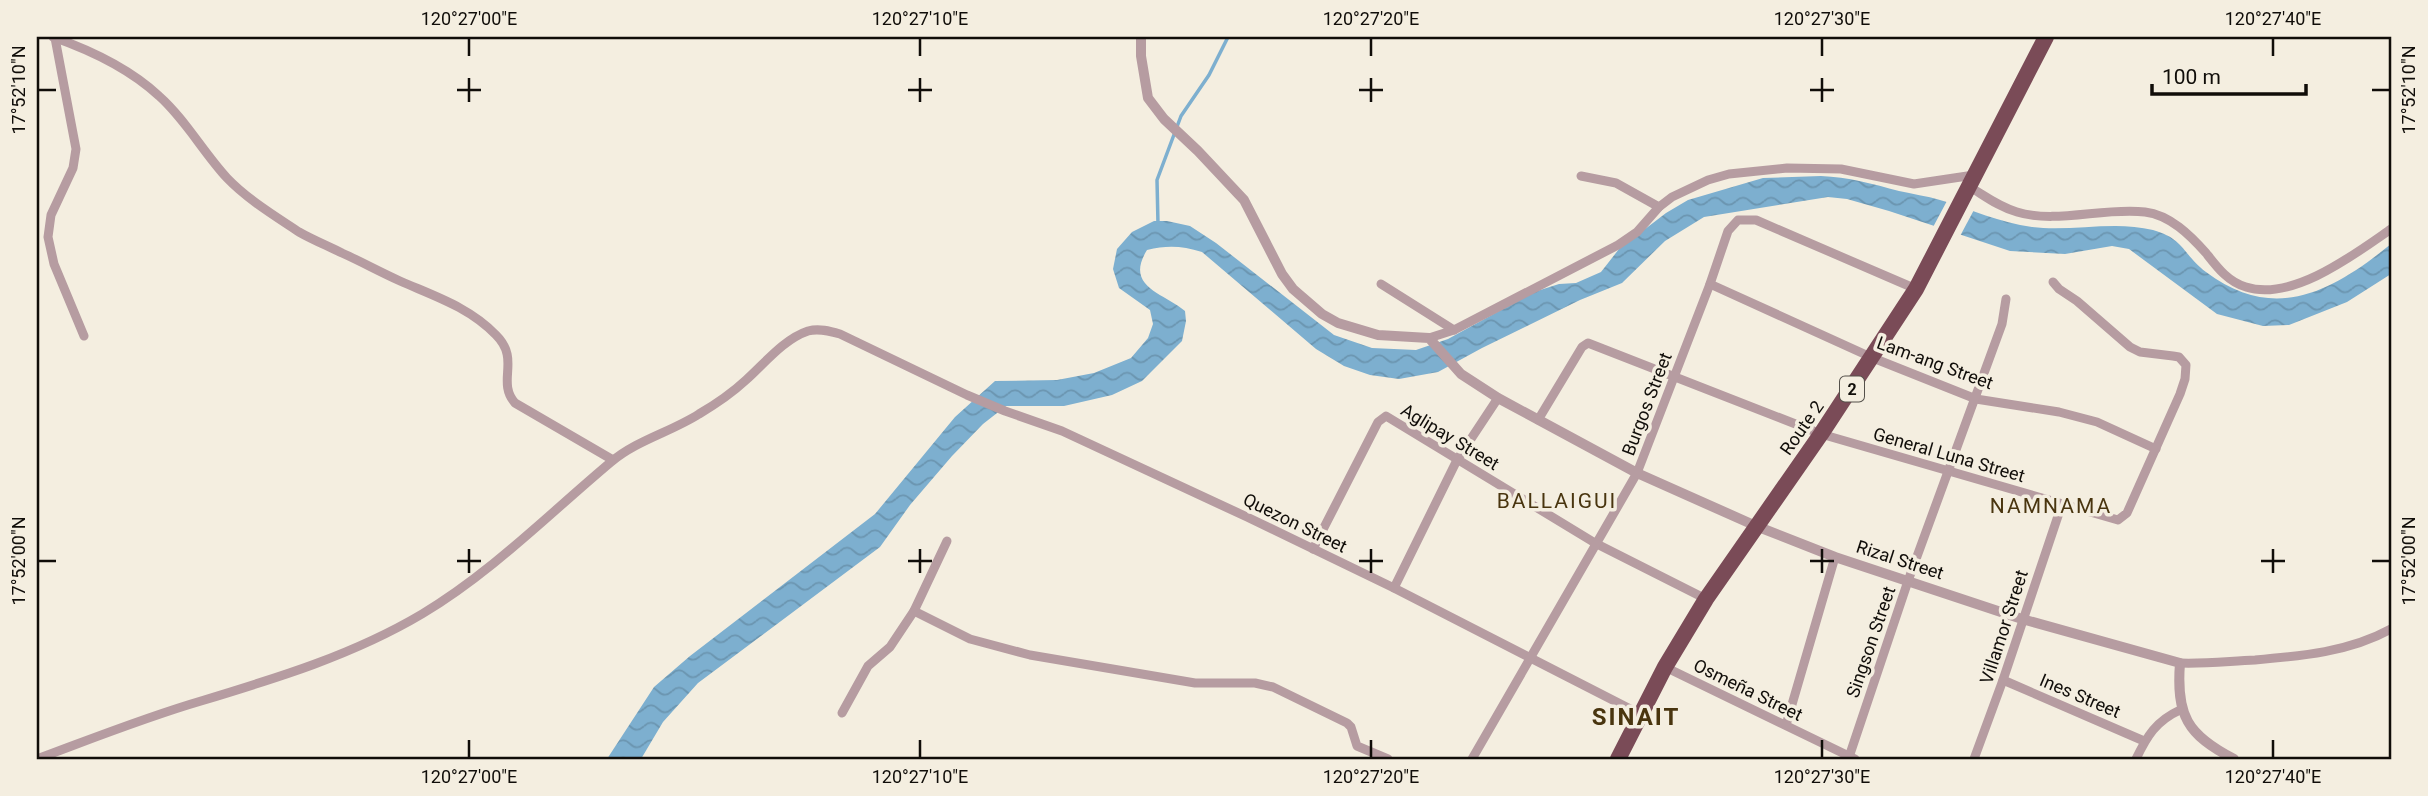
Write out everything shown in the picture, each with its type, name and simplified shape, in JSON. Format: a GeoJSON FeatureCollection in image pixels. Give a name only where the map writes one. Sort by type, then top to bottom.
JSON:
{"type":"FeatureCollection","features":[{"type":"Feature","properties":{"kind":"highway","name":"Route 2"},"geometry":{"type":"LineString","coordinates":[[1618,759],[1665,667],[1706,599],[1821,435],[1916,289],[2046,37]]}},
{"type":"Feature","properties":{"kind":"street"},"geometry":{"type":"LineString","coordinates":[[84,336],[54,264],[47,237],[51,215],[73,168],[76,149],[54,37],[72,43],[146,85],[162,98],[228,179],[301,233],[441,297],[478,320],[495,334],[508,354],[507,387],[510,398],[613,460]]}},
{"type":"Feature","properties":{"kind":"street"},"geometry":{"type":"LineString","coordinates":[[1140,37],[1149,98],[1164,119],[1244,200],[1282,274],[1298,295],[1322,314],[1358,330],[1398,337],[1429,338],[1454,330],[1618,245],[1637,232],[1659,207],[1672,197],[1709,180],[1743,172],[1787,168],[1841,169],[1914,184],[1971,185],[2010,210],[2031,215],[2130,212],[2159,215],[2175,224],[2197,243],[2228,278],[2245,287],[2262,290],[2298,283],[2342,262],[2391,229]]}},
{"type":"Feature","properties":{"kind":"street"},"geometry":{"type":"LineString","coordinates":[[1581,176],[1616,183],[1659,207]]}},
{"type":"Feature","properties":{"kind":"street","name":"Burgos Street"},"geometry":{"type":"LineString","coordinates":[[1472,759],[1637,473],[1728,231],[1738,220],[1756,220],[1811,241],[1916,289]]}},
{"type":"Feature","properties":{"kind":"street","name":"General Luna Street"},"geometry":{"type":"LineString","coordinates":[[1538,420],[1586,343],[1821,435],[2121,519],[2127,513],[2180,394],[2186,365],[2174,356],[2140,352],[2130,347],[2053,282]]}},
{"type":"Feature","properties":{"kind":"street"},"geometry":{"type":"LineString","coordinates":[[1381,284],[1454,330]]}},
{"type":"Feature","properties":{"kind":"street","name":"Lam-ang Street"},"geometry":{"type":"LineString","coordinates":[[1710,284],[1873,358],[1976,398],[2059,412],[2097,422],[2156,449]]}},
{"type":"Feature","properties":{"kind":"street","name":"Singson Street"},"geometry":{"type":"LineString","coordinates":[[1852,758],[1908,582],[2002,324],[2006,299]]}},
{"type":"Feature","properties":{"kind":"street","name":"Quezon Street"},"geometry":{"type":"LineString","coordinates":[[37,759],[199,701],[271,681],[388,632],[423,613],[483,570],[569,500],[613,460],[722,400],[778,351],[808,331],[828,330],[967,395],[1062,431],[1313,549],[1640,714]]}},
{"type":"Feature","properties":{"kind":"street","name":"Rizal Street"},"geometry":{"type":"LineString","coordinates":[[1429,338],[1461,374],[1497,398],[1637,473],[1756,526],[1835,557],[2022,619],[2180,663],[2200,664],[2338,650],[2391,629]]}},
{"type":"Feature","properties":{"kind":"street"},"geometry":{"type":"LineString","coordinates":[[1394,588],[1457,460],[1497,398]]}},
{"type":"Feature","properties":{"kind":"street","name":"Aglipay Street"},"geometry":{"type":"LineString","coordinates":[[1313,549],[1383,416],[1595,543],[1706,599]]}},
{"type":"Feature","properties":{"kind":"street","name":"Villamor Street"},"geometry":{"type":"LineString","coordinates":[[1974,759],[2062,504]]}},
{"type":"Feature","properties":{"kind":"street"},"geometry":{"type":"LineString","coordinates":[[842,713],[868,666],[891,647],[914,611],[947,541]]}},
{"type":"Feature","properties":{"kind":"street"},"geometry":{"type":"LineString","coordinates":[[1786,725],[1835,557]]}},
{"type":"Feature","properties":{"kind":"street"},"geometry":{"type":"LineString","coordinates":[[914,611],[970,639],[1030,655],[1195,683],[1255,683],[1273,687],[1347,723],[1357,746],[1363,751],[1388,759]]}},
{"type":"Feature","properties":{"kind":"street"},"geometry":{"type":"LineString","coordinates":[[2180,663],[2180,710],[2203,740],[2234,759]]}},
{"type":"Feature","properties":{"kind":"street","name":"Osmeña Street"},"geometry":{"type":"LineString","coordinates":[[1665,667],[1852,758]]}},
{"type":"Feature","properties":{"kind":"street","name":"Ines Street"},"geometry":{"type":"LineString","coordinates":[[2003,680],[2144,741]]}},
{"type":"Feature","properties":{"kind":"street"},"geometry":{"type":"LineString","coordinates":[[2136,759],[2144,741],[2163,719],[2180,710]]}},
{"type":"Feature","properties":{"kind":"water"},"geometry":{"type":"Polygon","coordinates":[[[1821,176],[1851,179],[1930,197],[1997,219],[2032,227],[2123,226],[2153,230],[2172,238],[2206,272],[2231,288],[2256,296],[2280,298],[2303,295],[2325,287],[2347,276],[2391,244],[2391,274],[2347,302],[2289,325],[2263,326],[2217,314],[2129,249],[2112,246],[2065,254],[2010,251],[1889,211],[1847,199],[1828,197],[1704,217],[1665,241],[1622,283],[1580,300],[1438,372],[1399,379],[1370,375],[1344,366],[1316,349],[1202,252],[1175,247],[1147,250],[1141,263],[1143,281],[1185,311],[1186,321],[1182,341],[1142,381],[1112,395],[1064,406],[1006,406],[983,424],[952,456],[910,505],[880,547],[698,683],[663,722],[641,759],[607,759],[654,687],[690,656],[875,514],[955,417],[995,381],[1057,380],[1094,373],[1131,358],[1148,338],[1153,324],[1150,310],[1119,288],[1113,269],[1117,249],[1132,232],[1154,221],[1190,226],[1216,243],[1334,335],[1372,348],[1416,350],[1448,339],[1534,292],[1559,284],[1576,283],[1601,272],[1619,249],[1666,213],[1688,200],[1763,178],[1821,176]]]}},
{"type":"Feature","properties":{"kind":"pier"},"geometry":{"type":"Polygon","coordinates":[[[1948,199],[1975,208],[1959,238],[1932,229],[1948,199]]]}},
{"type":"Feature","properties":{"kind":"waterway"},"geometry":{"type":"LineString","coordinates":[[1158,224],[1157,180],[1181,116],[1209,75],[1228,37]]}},
{"type":"Feature","properties":{"kind":"district","name":"BALLAIGUI"},"geometry":{"type":"Point","coordinates":[1557,501]}},
{"type":"Feature","properties":{"kind":"district","name":"NAMNAMA"},"geometry":{"type":"Point","coordinates":[2051,506]}},
{"type":"Feature","properties":{"kind":"district","name":"SINAIT"},"geometry":{"type":"Point","coordinates":[1636,717]}}]}
